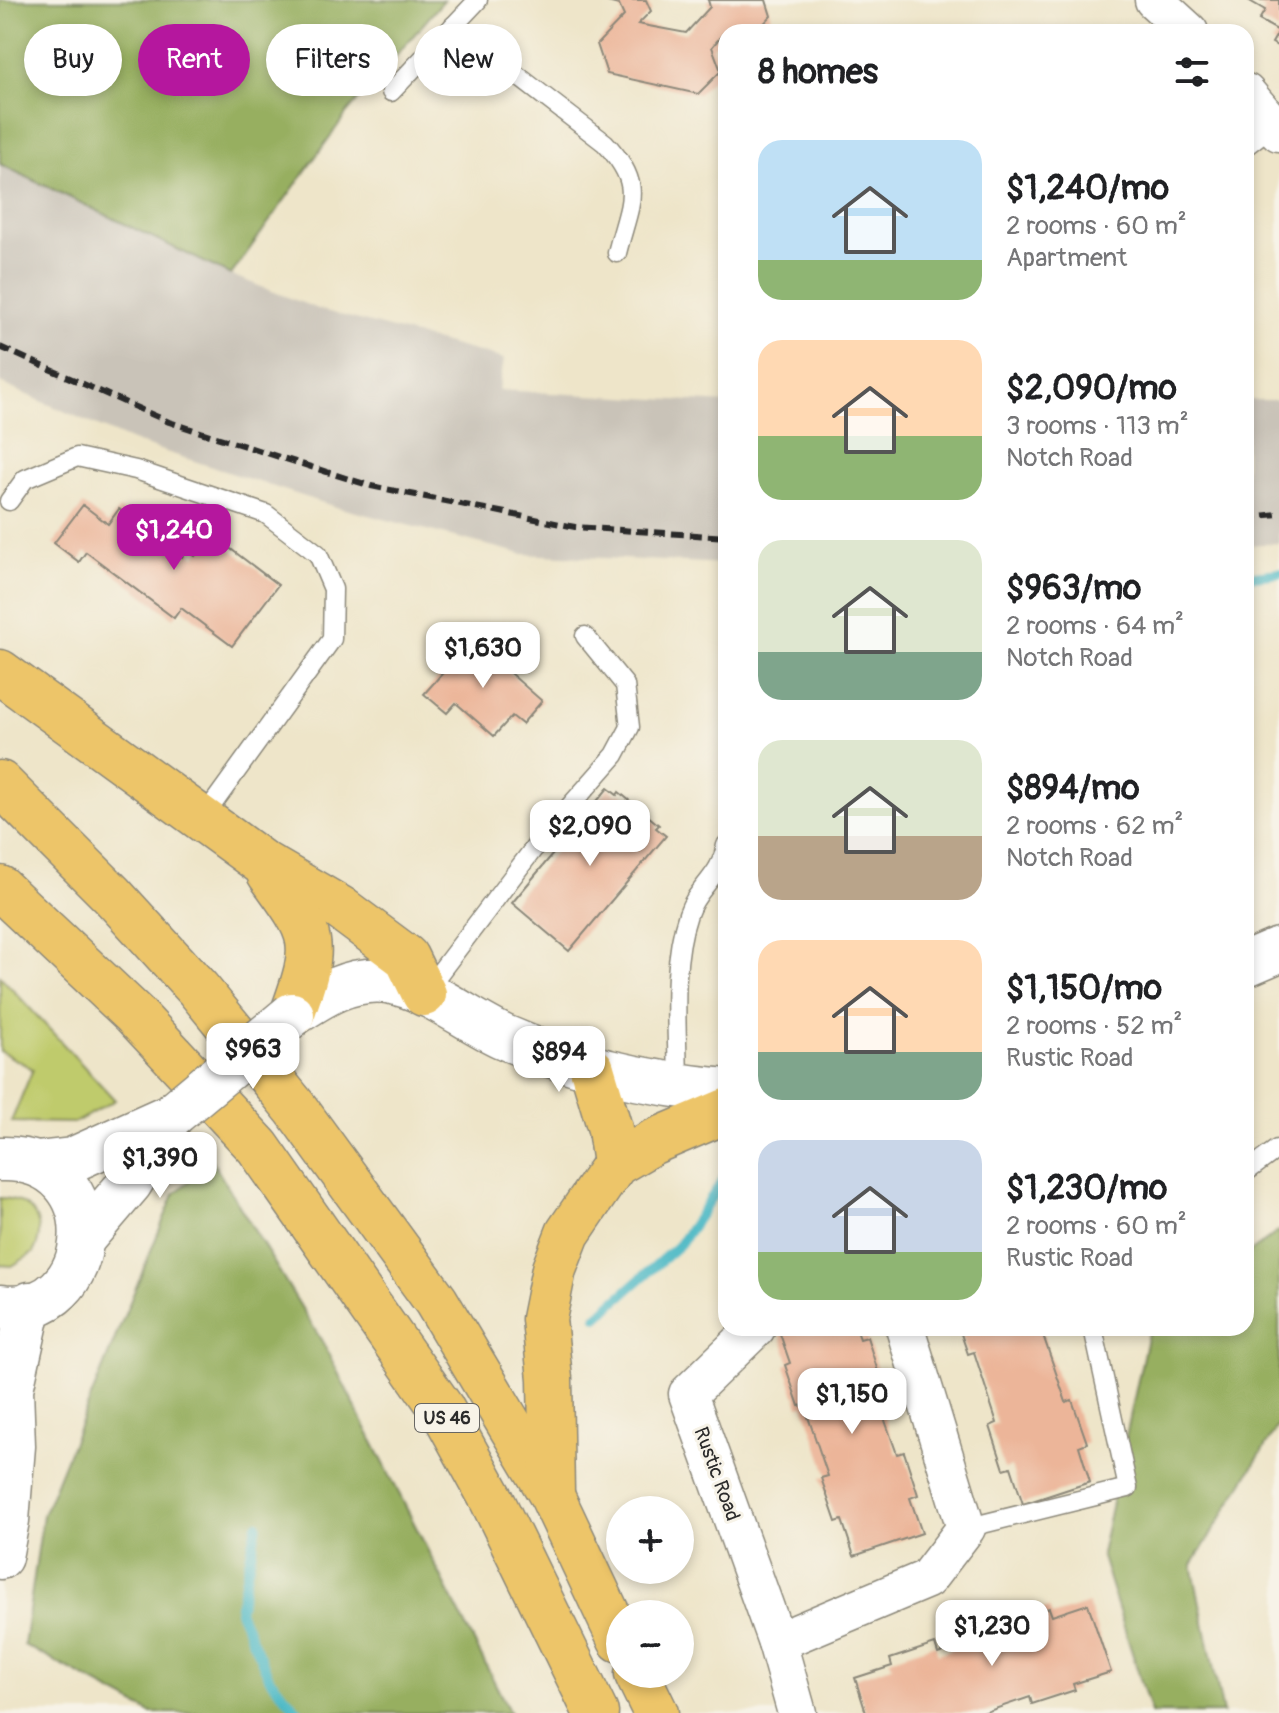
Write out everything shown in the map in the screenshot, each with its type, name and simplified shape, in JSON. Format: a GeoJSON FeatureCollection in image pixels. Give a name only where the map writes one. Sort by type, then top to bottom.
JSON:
{"type":"FeatureCollection","features":[{"type":"Feature","properties":{"kind":"highway"},"geometry":{"type":"LineString","coordinates":[[0,672],[261,862],[340,908],[406,957],[424,994]]}},
{"type":"Feature","properties":{"kind":"highway","name":"US 46"},"geometry":{"type":"LineString","coordinates":[[0,783],[112,895],[198,989],[296,1109],[436,1301],[552,1496],[606,1610]]}},
{"type":"Feature","properties":{"kind":"highway"},"geometry":{"type":"LineString","coordinates":[[261,862],[300,916],[311,943],[310,967],[292,1015]]}},
{"type":"Feature","properties":{"kind":"highway","name":"US 46"},"geometry":{"type":"LineString","coordinates":[[0,888],[134,1014],[258,1147],[442,1409],[491,1498],[596,1713]]}},
{"type":"Feature","properties":{"kind":"highway"},"geometry":{"type":"LineString","coordinates":[[592,1069],[610,1129],[615,1164]]}},
{"type":"Feature","properties":{"kind":"highway"},"geometry":{"type":"LineString","coordinates":[[552,1496],[550,1379],[544,1319],[554,1269],[568,1233],[615,1164],[653,1142],[718,1114]]}},
{"type":"Feature","properties":{"kind":"highway"},"geometry":{"type":"LineString","coordinates":[[644,1688],[656,1713]]}},
{"type":"Feature","properties":{"kind":"street"},"geometry":{"type":"LineString","coordinates":[[1154,0],[1180,24]]}},
{"type":"Feature","properties":{"kind":"street"},"geometry":{"type":"LineString","coordinates":[[1254,109],[1266,134]]}},
{"type":"Feature","properties":{"kind":"street"},"geometry":{"type":"LineString","coordinates":[[1254,961],[1279,950]]}},
{"type":"Feature","properties":{"kind":"street"},"geometry":{"type":"LineString","coordinates":[[13,1157],[72,1160],[172,1115],[292,1015],[331,990],[351,983],[389,982],[424,994],[501,1035],[592,1069],[678,1087],[718,1090]]}},
{"type":"Feature","properties":{"kind":"street"},"geometry":{"type":"LineString","coordinates":[[83,1238],[130,1183],[172,1115]]}},
{"type":"Feature","properties":{"kind":"street"},"geometry":{"type":"LineString","coordinates":[[0,1557],[7,1520],[13,1446],[11,1389],[15,1305],[61,1286],[80,1255],[83,1238],[80,1211],[68,1187],[13,1157]]}},
{"type":"Feature","properties":{"kind":"street","name":"Rustic Road"},"geometry":{"type":"LineString","coordinates":[[748,1336],[688,1394],[777,1642],[797,1713]]}},
{"type":"Feature","properties":{"kind":"street"},"geometry":{"type":"LineString","coordinates":[[777,1642],[927,1579],[966,1528],[907,1336]]}},
{"type":"Feature","properties":{"kind":"lane"},"geometry":{"type":"LineString","coordinates":[[455,24],[478,0]]}},
{"type":"Feature","properties":{"kind":"lane"},"geometry":{"type":"LineString","coordinates":[[398,85],[414,68]]}},
{"type":"Feature","properties":{"kind":"lane"},"geometry":{"type":"LineString","coordinates":[[522,79],[605,143],[625,165],[633,191],[617,253]]}},
{"type":"Feature","properties":{"kind":"lane"},"geometry":{"type":"LineString","coordinates":[[9,501],[25,479],[77,457],[136,470],[266,514],[318,554],[333,589],[332,639],[202,819]]}},
{"type":"Feature","properties":{"kind":"lane"},"geometry":{"type":"LineString","coordinates":[[424,994],[541,839],[615,755],[630,727],[625,685],[585,636]]}},
{"type":"Feature","properties":{"kind":"lane"},"geometry":{"type":"LineString","coordinates":[[678,1087],[680,940],[689,909],[718,871]]}},
{"type":"Feature","properties":{"kind":"lane"},"geometry":{"type":"LineString","coordinates":[[1254,1166],[1277,1149]]}},
{"type":"Feature","properties":{"kind":"lane"},"geometry":{"type":"LineString","coordinates":[[966,1528],[1128,1488],[1095,1336]]}},
{"type":"Feature","properties":{"kind":"shaded area"},"geometry":{"type":"Polygon","coordinates":[[[0,164],[231,275],[318,309],[504,359],[499,390],[718,403],[718,564],[522,554],[336,507],[132,441],[0,383],[0,164]]]}},
{"type":"Feature","properties":{"kind":"shaded area"},"geometry":{"type":"Polygon","coordinates":[[[1254,400],[1279,400],[1279,543],[1254,545],[1254,400]]]}},
{"type":"Feature","properties":{"kind":"green space"},"geometry":{"type":"Polygon","coordinates":[[[0,0],[444,0],[423,24],[414,24],[414,35],[398,54],[398,24],[266,24],[266,96],[362,96],[231,275],[0,164],[0,0]]]}},
{"type":"Feature","properties":{"kind":"green space"},"geometry":{"type":"Polygon","coordinates":[[[0,976],[115,1100],[74,1123],[11,1122],[33,1069],[0,1051],[0,976]]]}},
{"type":"Feature","properties":{"kind":"green space"},"geometry":{"type":"Polygon","coordinates":[[[212,1161],[323,1343],[510,1713],[151,1713],[24,1645],[43,1515],[174,1194],[212,1161]]]}},
{"type":"Feature","properties":{"kind":"green space"},"geometry":{"type":"Polygon","coordinates":[[[0,1198],[11,1199],[29,1208],[38,1223],[39,1233],[33,1253],[12,1266],[0,1265],[0,1198]]]}},
{"type":"Feature","properties":{"kind":"green space"},"geometry":{"type":"Polygon","coordinates":[[[1279,1231],[1279,1424],[1192,1565],[1223,1713],[1151,1713],[1101,1554],[1147,1336],[1254,1336],[1254,1249],[1279,1231]]]}},
{"type":"Feature","properties":{"kind":"building"},"geometry":{"type":"Polygon","coordinates":[[[599,0],[646,0],[651,11],[638,24],[686,33],[710,7],[708,0],[766,0],[771,16],[764,24],[718,24],[718,40],[712,47],[718,74],[698,94],[607,74],[597,44],[624,16],[619,5],[599,0]]]}},
{"type":"Feature","properties":{"kind":"building"},"geometry":{"type":"Polygon","coordinates":[[[1248,0],[1279,0],[1279,31],[1259,20],[1265,10],[1248,0]]]}},
{"type":"Feature","properties":{"kind":"building"},"geometry":{"type":"Polygon","coordinates":[[[1279,31],[1279,47],[1272,43],[1279,31]]]}},
{"type":"Feature","properties":{"kind":"building"},"geometry":{"type":"Polygon","coordinates":[[[83,505],[108,524],[119,509],[182,557],[187,550],[195,556],[211,534],[278,585],[232,646],[181,608],[174,618],[86,552],[79,562],[54,543],[83,505]]]}},
{"type":"Feature","properties":{"kind":"building"},"geometry":{"type":"Polygon","coordinates":[[[472,640],[542,701],[522,724],[512,716],[494,736],[456,703],[447,713],[424,694],[472,640]]]}},
{"type":"Feature","properties":{"kind":"building"},"geometry":{"type":"Polygon","coordinates":[[[608,788],[617,795],[619,792],[659,825],[656,828],[666,836],[569,951],[512,903],[608,788]]]}},
{"type":"Feature","properties":{"kind":"building"},"geometry":{"type":"Polygon","coordinates":[[[781,1336],[867,1337],[881,1381],[872,1384],[897,1454],[904,1452],[918,1495],[910,1498],[922,1533],[854,1556],[842,1520],[836,1522],[821,1478],[828,1476],[804,1405],[799,1406],[785,1365],[790,1363],[781,1336]]]}},
{"type":"Feature","properties":{"kind":"building"},"geometry":{"type":"Polygon","coordinates":[[[962,1336],[1043,1336],[1066,1402],[1072,1400],[1087,1443],[1079,1446],[1090,1482],[1023,1504],[1011,1467],[1004,1469],[990,1426],[997,1423],[974,1352],[968,1354],[962,1336]]]}},
{"type":"Feature","properties":{"kind":"building"},"geometry":{"type":"Polygon","coordinates":[[[1088,1604],[1111,1672],[1073,1684],[1075,1690],[1032,1704],[1030,1697],[983,1713],[866,1713],[855,1678],[892,1666],[890,1659],[935,1644],[938,1654],[1008,1629],[1005,1623],[1049,1608],[1052,1616],[1088,1604]]]}},
{"type":"Feature","properties":{"kind":"waterway"},"geometry":{"type":"LineString","coordinates":[[1254,576],[1279,573]]}},
{"type":"Feature","properties":{"kind":"waterway"},"geometry":{"type":"LineString","coordinates":[[597,1317],[680,1244],[718,1188]]}},
{"type":"Feature","properties":{"kind":"waterway"},"geometry":{"type":"LineString","coordinates":[[257,1525],[239,1611],[270,1679],[300,1713]]}},
{"type":"Feature","properties":{"kind":"railway"},"geometry":{"type":"LineString","coordinates":[[0,347],[169,422],[371,486],[575,527],[718,536]]}},
{"type":"Feature","properties":{"kind":"railway"},"geometry":{"type":"LineString","coordinates":[[1254,516],[1279,514]]}}]}
